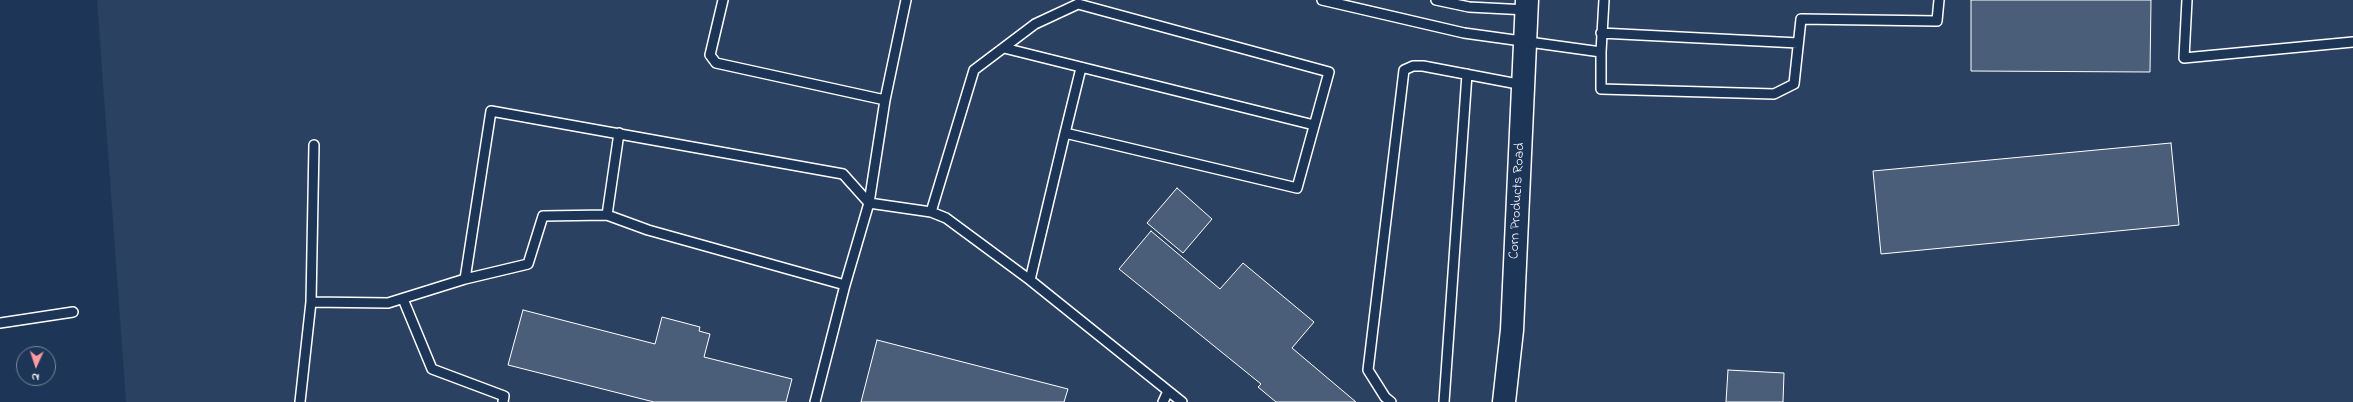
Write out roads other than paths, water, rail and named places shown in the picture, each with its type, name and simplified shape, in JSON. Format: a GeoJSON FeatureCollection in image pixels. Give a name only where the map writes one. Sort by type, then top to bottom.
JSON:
{"type":"FeatureCollection","features":[{"type":"Feature","properties":{"kind":"street","name":"Corn Products Road"},"geometry":{"type":"LineString","coordinates":[[1504,402],[1512,330],[1527,5]]}},
{"type":"Feature","properties":{"kind":"lane"},"geometry":{"type":"LineString","coordinates":[[723,0],[710,55],[716,63],[885,100]]}},
{"type":"Feature","properties":{"kind":"lane"},"geometry":{"type":"LineString","coordinates":[[815,402],[845,285],[870,203],[885,100],[906,0]]}},
{"type":"Feature","properties":{"kind":"lane"},"geometry":{"type":"LineString","coordinates":[[1322,0],[1464,33],[1601,52]]}},
{"type":"Feature","properties":{"kind":"lane"},"geometry":{"type":"LineString","coordinates":[[1436,0],[1468,7],[1527,5]]}},
{"type":"Feature","properties":{"kind":"lane"},"geometry":{"type":"LineString","coordinates":[[1604,0],[1601,33],[1601,89],[1774,94],[1794,84],[1801,19],[1937,21],[1939,0]]}},
{"type":"Feature","properties":{"kind":"lane"},"geometry":{"type":"LineString","coordinates":[[2187,0],[2184,58],[2353,42]]}},
{"type":"Feature","properties":{"kind":"lane"},"geometry":{"type":"LineString","coordinates":[[932,212],[974,70],[1035,24],[1078,4],[1328,72],[1297,188],[1065,133]]}},
{"type":"Feature","properties":{"kind":"lane"},"geometry":{"type":"LineString","coordinates":[[1601,33],[1798,43]]}},
{"type":"Feature","properties":{"kind":"lane"},"geometry":{"type":"LineString","coordinates":[[1004,48],[1314,124]]}},
{"type":"Feature","properties":{"kind":"lane"},"geometry":{"type":"LineString","coordinates":[[1391,402],[1384,397],[1368,370],[1404,70],[1413,66],[1423,66],[1523,85]]}},
{"type":"Feature","properties":{"kind":"lane"},"geometry":{"type":"LineString","coordinates":[[1030,280],[1081,68]]}},
{"type":"Feature","properties":{"kind":"lane"},"geometry":{"type":"LineString","coordinates":[[1444,402],[1467,74]]}},
{"type":"Feature","properties":{"kind":"lane"},"geometry":{"type":"LineString","coordinates":[[466,279],[491,111],[843,174],[870,203],[932,212],[946,218],[1030,280],[1182,402]]}},
{"type":"Feature","properties":{"kind":"lane"},"geometry":{"type":"LineString","coordinates":[[606,215],[619,133]]}},
{"type":"Feature","properties":{"kind":"lane"},"geometry":{"type":"LineString","coordinates":[[300,402],[311,302],[314,145]]}},
{"type":"Feature","properties":{"kind":"lane"},"geometry":{"type":"LineString","coordinates":[[311,302],[388,303],[466,279],[528,264],[543,216],[606,215],[648,230],[845,285]]}},
{"type":"Feature","properties":{"kind":"lane"},"geometry":{"type":"LineString","coordinates":[[403,298],[432,369],[504,396],[503,402]]}},
{"type":"Feature","properties":{"kind":"lane"},"geometry":{"type":"LineString","coordinates":[[0,323],[73,312]]}},
{"type":"Feature","properties":{"kind":"lane"},"geometry":{"type":"LineString","coordinates":[[1163,402],[1168,391]]}}]}
